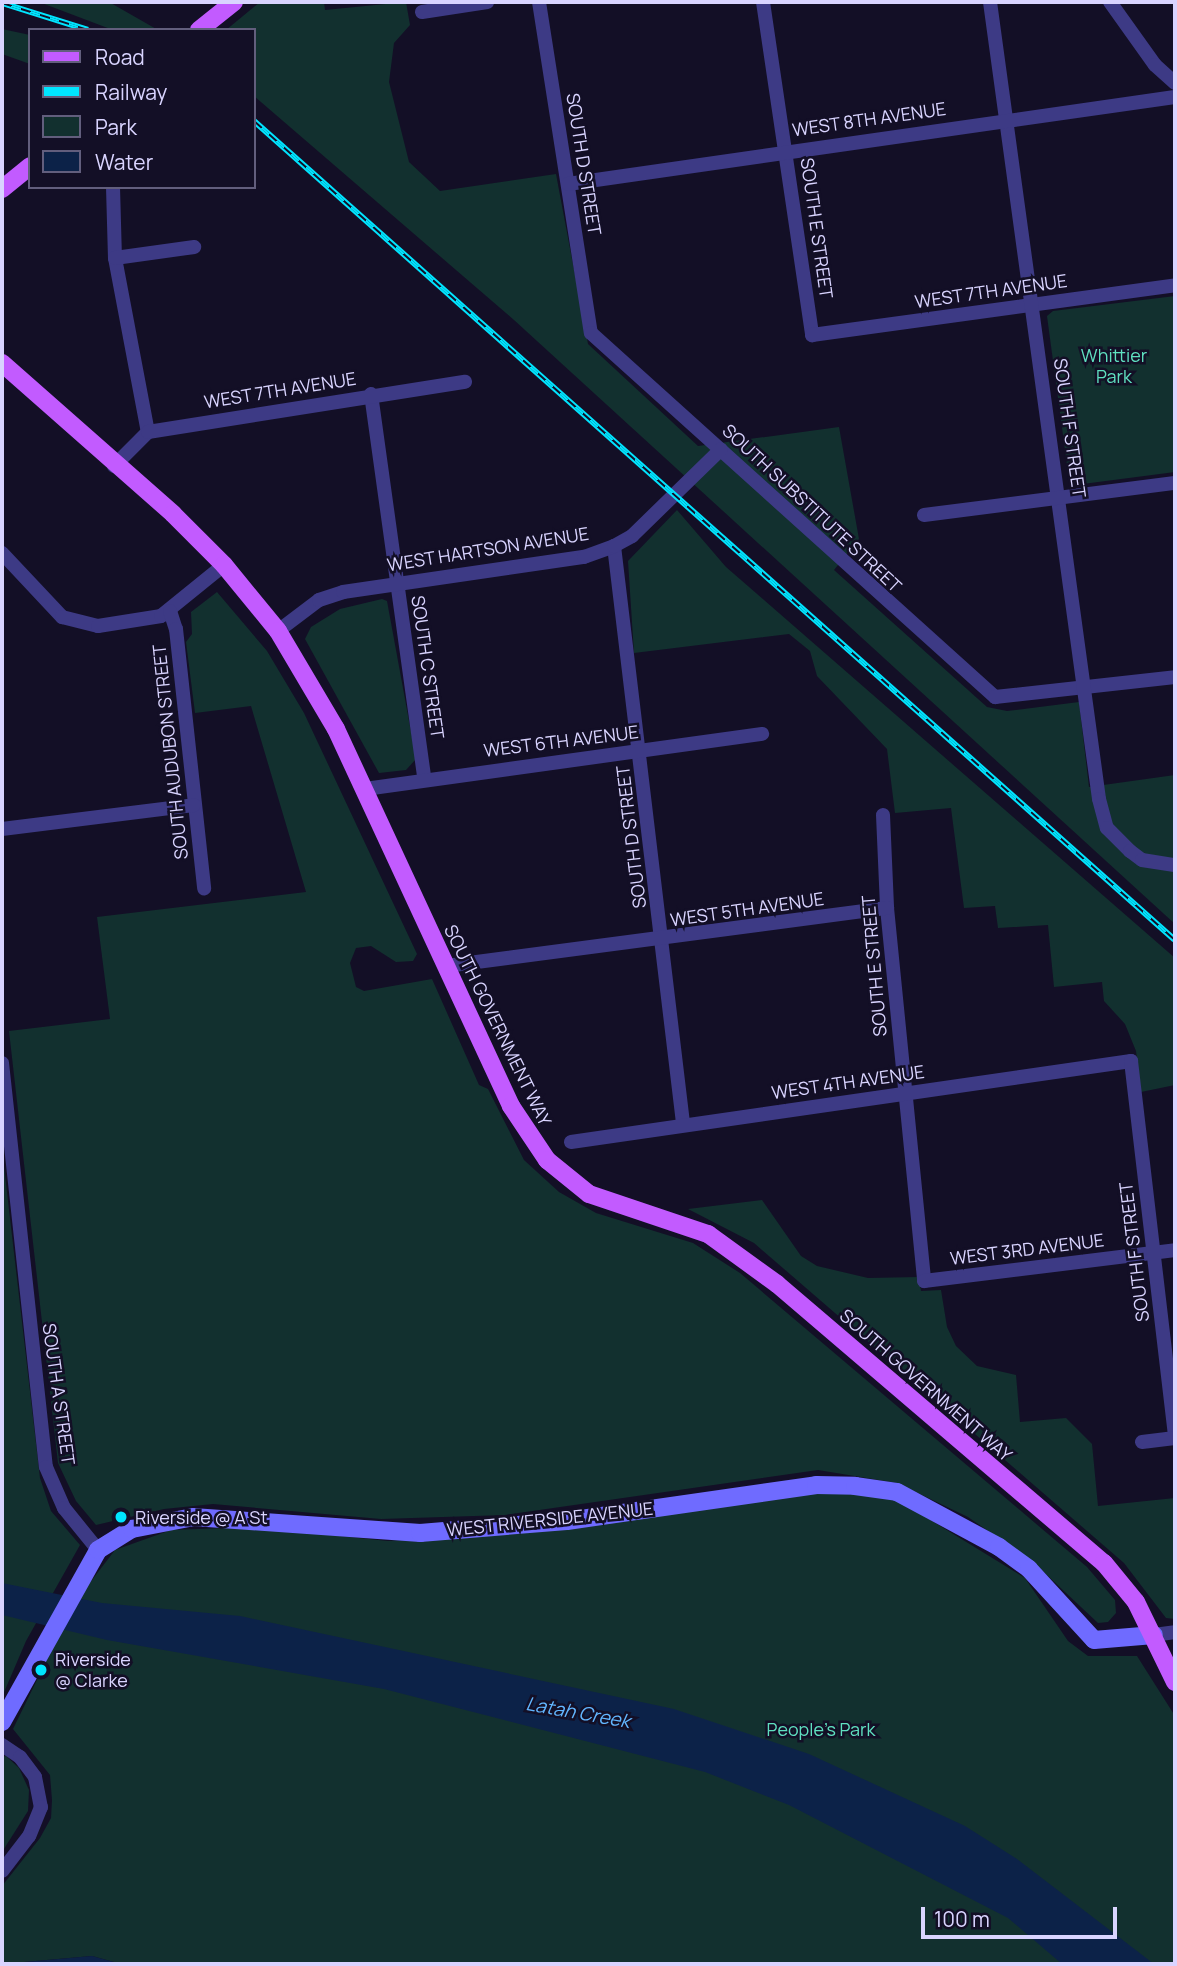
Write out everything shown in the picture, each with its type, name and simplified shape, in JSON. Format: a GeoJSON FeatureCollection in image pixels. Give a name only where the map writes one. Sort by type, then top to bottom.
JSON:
{"type":"FeatureCollection","features":[{"type":"Feature","properties":{"kind":"main road"},"geometry":{"type":"LineString","coordinates":[[202,28],[234,2]]}},
{"type":"Feature","properties":{"kind":"main road"},"geometry":{"type":"LineString","coordinates":[[2,189],[28,168]]}},
{"type":"Feature","properties":{"kind":"main road","name":"SOUTH GOVERNMENT WAY"},"geometry":{"type":"LineString","coordinates":[[2,363],[114,466],[173,514],[224,565],[278,631],[320,699],[365,789],[511,1106],[547,1160],[589,1194],[708,1234],[777,1284],[1104,1563],[1136,1602],[1175,1682]]}},
{"type":"Feature","properties":{"kind":"main road","name":"WEST RIVERSIDE AVENUE"},"geometry":{"type":"LineString","coordinates":[[2,1722],[82,1573],[98,1550],[132,1529],[193,1517],[421,1533],[555,1522],[816,1485],[855,1486],[897,1492],[999,1547],[1029,1569],[1094,1640],[1154,1635]]}},
{"type":"Feature","properties":{"kind":"street"},"geometry":{"type":"LineString","coordinates":[[422,12],[487,2]]}},
{"type":"Feature","properties":{"kind":"street","name":"SOUTH D STREET"},"geometry":{"type":"LineString","coordinates":[[539,2],[591,333]]}},
{"type":"Feature","properties":{"kind":"street","name":"SOUTH E STREET"},"geometry":{"type":"LineString","coordinates":[[763,2],[812,335]]}},
{"type":"Feature","properties":{"kind":"street","name":"SOUTH F STREET"},"geometry":{"type":"LineString","coordinates":[[990,2],[1061,497],[1098,799],[1107,828],[1129,851],[1142,860],[1175,865]]}},
{"type":"Feature","properties":{"kind":"street"},"geometry":{"type":"LineString","coordinates":[[1110,2],[1155,65],[1175,83]]}},
{"type":"Feature","properties":{"kind":"street","name":"WEST 8TH AVENUE"},"geometry":{"type":"LineString","coordinates":[[568,184],[1007,118],[1175,97]]}},
{"type":"Feature","properties":{"kind":"street"},"geometry":{"type":"LineString","coordinates":[[113,189],[115,258],[148,432],[114,466]]}},
{"type":"Feature","properties":{"kind":"street"},"geometry":{"type":"LineString","coordinates":[[115,258],[194,247]]}},
{"type":"Feature","properties":{"kind":"street","name":"WEST 7TH AVENUE"},"geometry":{"type":"LineString","coordinates":[[812,335],[1175,285]]}},
{"type":"Feature","properties":{"kind":"street","name":"SOUTH SUBSTITUTE STREET"},"geometry":{"type":"LineString","coordinates":[[591,333],[980,686],[995,696],[1014,697],[1086,689]]}},
{"type":"Feature","properties":{"kind":"street","name":"WEST 7TH AVENUE"},"geometry":{"type":"LineString","coordinates":[[148,432],[371,394],[466,382]]}},
{"type":"Feature","properties":{"kind":"street","name":"SOUTH C STREET"},"geometry":{"type":"LineString","coordinates":[[371,394],[424,778]]}},
{"type":"Feature","properties":{"kind":"street","name":"WEST HARTSON AVENUE"},"geometry":{"type":"LineString","coordinates":[[278,631],[319,600],[396,584],[584,557],[614,547],[632,536],[721,449]]}},
{"type":"Feature","properties":{"kind":"street"},"geometry":{"type":"LineString","coordinates":[[924,515],[1175,482]]}},
{"type":"Feature","properties":{"kind":"street","name":"SOUTH D STREET"},"geometry":{"type":"LineString","coordinates":[[614,547],[683,1123]]}},
{"type":"Feature","properties":{"kind":"street"},"geometry":{"type":"LineString","coordinates":[[2,554],[50,607],[73,622],[114,626],[170,611],[224,565]]}},
{"type":"Feature","properties":{"kind":"street","name":"SOUTH AUDUBON STREET"},"geometry":{"type":"LineString","coordinates":[[170,611],[175,625],[204,888]]}},
{"type":"Feature","properties":{"kind":"street"},"geometry":{"type":"LineString","coordinates":[[1086,689],[1175,677]]}},
{"type":"Feature","properties":{"kind":"street","name":"WEST 6TH AVENUE"},"geometry":{"type":"LineString","coordinates":[[365,789],[424,778],[762,734]]}},
{"type":"Feature","properties":{"kind":"street"},"geometry":{"type":"LineString","coordinates":[[2,829],[194,805]]}},
{"type":"Feature","properties":{"kind":"street","name":"SOUTH E STREET"},"geometry":{"type":"LineString","coordinates":[[883,815],[887,908],[924,1281]]}},
{"type":"Feature","properties":{"kind":"street","name":"WEST 5TH AVENUE"},"geometry":{"type":"LineString","coordinates":[[446,966],[662,940],[887,908]]}},
{"type":"Feature","properties":{"kind":"street","name":"SOUTH F STREET"},"geometry":{"type":"LineString","coordinates":[[1131,1062],[1175,1438]]}},
{"type":"Feature","properties":{"kind":"street","name":"WEST 4TH AVENUE"},"geometry":{"type":"LineString","coordinates":[[571,1142],[683,1123],[1131,1062]]}},
{"type":"Feature","properties":{"kind":"street","name":"SOUTH A STREET"},"geometry":{"type":"LineString","coordinates":[[2,1063],[47,1467],[64,1508],[98,1550]]}},
{"type":"Feature","properties":{"kind":"street","name":"WEST 3RD AVENUE"},"geometry":{"type":"LineString","coordinates":[[924,1281],[1175,1250]]}},
{"type":"Feature","properties":{"kind":"street"},"geometry":{"type":"LineString","coordinates":[[1142,1443],[1175,1438]]}},
{"type":"Feature","properties":{"kind":"street"},"geometry":{"type":"LineString","coordinates":[[1154,1635],[1175,1632]]}},
{"type":"Feature","properties":{"kind":"street"},"geometry":{"type":"LineString","coordinates":[[2,1745],[20,1757],[35,1777],[40,1807],[29,1836],[2,1871]]}},
{"type":"Feature","properties":{"kind":"green space"},"geometry":{"type":"Polygon","coordinates":[[[39,2],[109,2],[154,28],[108,28],[39,2]]]}},
{"type":"Feature","properties":{"kind":"green space"},"geometry":{"type":"Polygon","coordinates":[[[260,2],[324,2],[325,10],[406,2],[410,25],[394,43],[389,82],[409,162],[440,191],[556,174],[588,344],[698,446],[839,427],[859,539],[834,570],[987,707],[1007,711],[1079,702],[1089,787],[1175,775],[1175,924],[514,320],[256,98],[256,28],[228,28],[260,2]]]}},
{"type":"Feature","properties":{"kind":"green space"},"geometry":{"type":"Polygon","coordinates":[[[2,29],[28,35],[28,63],[2,54],[2,29]]]}},
{"type":"Feature","properties":{"kind":"green space","name":"Whittier Park"},"geometry":{"type":"Polygon","coordinates":[[[1175,296],[1175,472],[1075,485],[1069,480],[1047,316],[1053,311],[1175,296]]]}},
{"type":"Feature","properties":{"kind":"green space"},"geometry":{"type":"Polygon","coordinates":[[[677,510],[726,567],[1175,958],[1175,1085],[1141,1092],[1136,1051],[1125,1024],[1104,1001],[1102,982],[1054,987],[1048,925],[998,928],[995,906],[964,908],[951,808],[895,813],[887,749],[817,676],[810,651],[789,634],[634,653],[628,561],[677,510]]]}},
{"type":"Feature","properties":{"kind":"green space"},"geometry":{"type":"Polygon","coordinates":[[[217,592],[267,651],[304,713],[417,954],[413,961],[396,962],[371,946],[356,948],[350,963],[356,987],[364,991],[432,979],[479,1085],[488,1089],[524,1160],[559,1192],[596,1213],[693,1243],[740,1273],[1087,1567],[1115,1600],[1116,1613],[1108,1622],[1098,1623],[1033,1562],[968,1517],[897,1483],[818,1470],[505,1515],[381,1519],[213,1504],[164,1509],[96,1525],[76,1501],[58,1463],[9,1031],[110,1019],[97,917],[306,892],[251,706],[195,713],[186,642],[192,634],[191,612],[217,592]]]}},
{"type":"Feature","properties":{"kind":"green space"},"geometry":{"type":"Polygon","coordinates":[[[382,599],[387,601],[416,759],[406,770],[379,773],[305,639],[311,627],[340,609],[382,599]]]}},
{"type":"Feature","properties":{"kind":"green space"},"geometry":{"type":"Polygon","coordinates":[[[2,1149],[40,1478],[51,1511],[80,1545],[26,1641],[2,1697],[2,1149]]]}},
{"type":"Feature","properties":{"kind":"green space"},"geometry":{"type":"Polygon","coordinates":[[[762,1200],[801,1256],[817,1266],[868,1278],[919,1277],[921,1291],[941,1290],[947,1327],[956,1346],[977,1366],[1016,1375],[1020,1422],[1066,1418],[1092,1444],[1098,1506],[1175,1498],[1175,1619],[1166,1618],[1124,1563],[754,1243],[688,1209],[762,1200]]]}},
{"type":"Feature","properties":{"kind":"green space","name":"People's Park"},"geometry":{"type":"Polygon","coordinates":[[[821,1492],[893,1497],[1025,1578],[1068,1641],[1088,1656],[1137,1656],[1175,1716],[1175,1964],[121,1964],[92,1956],[2,1964],[2,1886],[40,1838],[51,1818],[52,1800],[50,1775],[13,1729],[75,1602],[115,1550],[171,1530],[252,1527],[388,1541],[573,1527],[821,1492]]]}},
{"type":"Feature","properties":{"kind":"green space"},"geometry":{"type":"Polygon","coordinates":[[[6,1756],[19,1768],[29,1790],[28,1811],[2,1852],[2,1757],[6,1756]]]}},
{"type":"Feature","properties":{"kind":"water","name":"Latah Creek"},"geometry":{"type":"Polygon","coordinates":[[[2,1583],[102,1603],[240,1616],[674,1709],[809,1754],[965,1826],[1017,1859],[1154,1964],[1062,1964],[1008,1918],[789,1805],[705,1772],[384,1689],[107,1640],[2,1615],[2,1583]]]}},
{"type":"Feature","properties":{"kind":"water"},"geometry":{"type":"Polygon","coordinates":[[[92,1956],[121,1964],[2,1964],[92,1956]]]}},
{"type":"Feature","properties":{"kind":"railway"},"geometry":{"type":"LineString","coordinates":[[2,3],[82,28]]}},
{"type":"Feature","properties":{"kind":"railway"},"geometry":{"type":"LineString","coordinates":[[256,123],[1175,940]]}},
{"type":"Feature","properties":{"kind":"place","name":"Riverside @ A St"},"geometry":{"type":"Point","coordinates":[121,1517]}},
{"type":"Feature","properties":{"kind":"place","name":"Riverside @ Clarke"},"geometry":{"type":"Point","coordinates":[41,1670]}}]}
